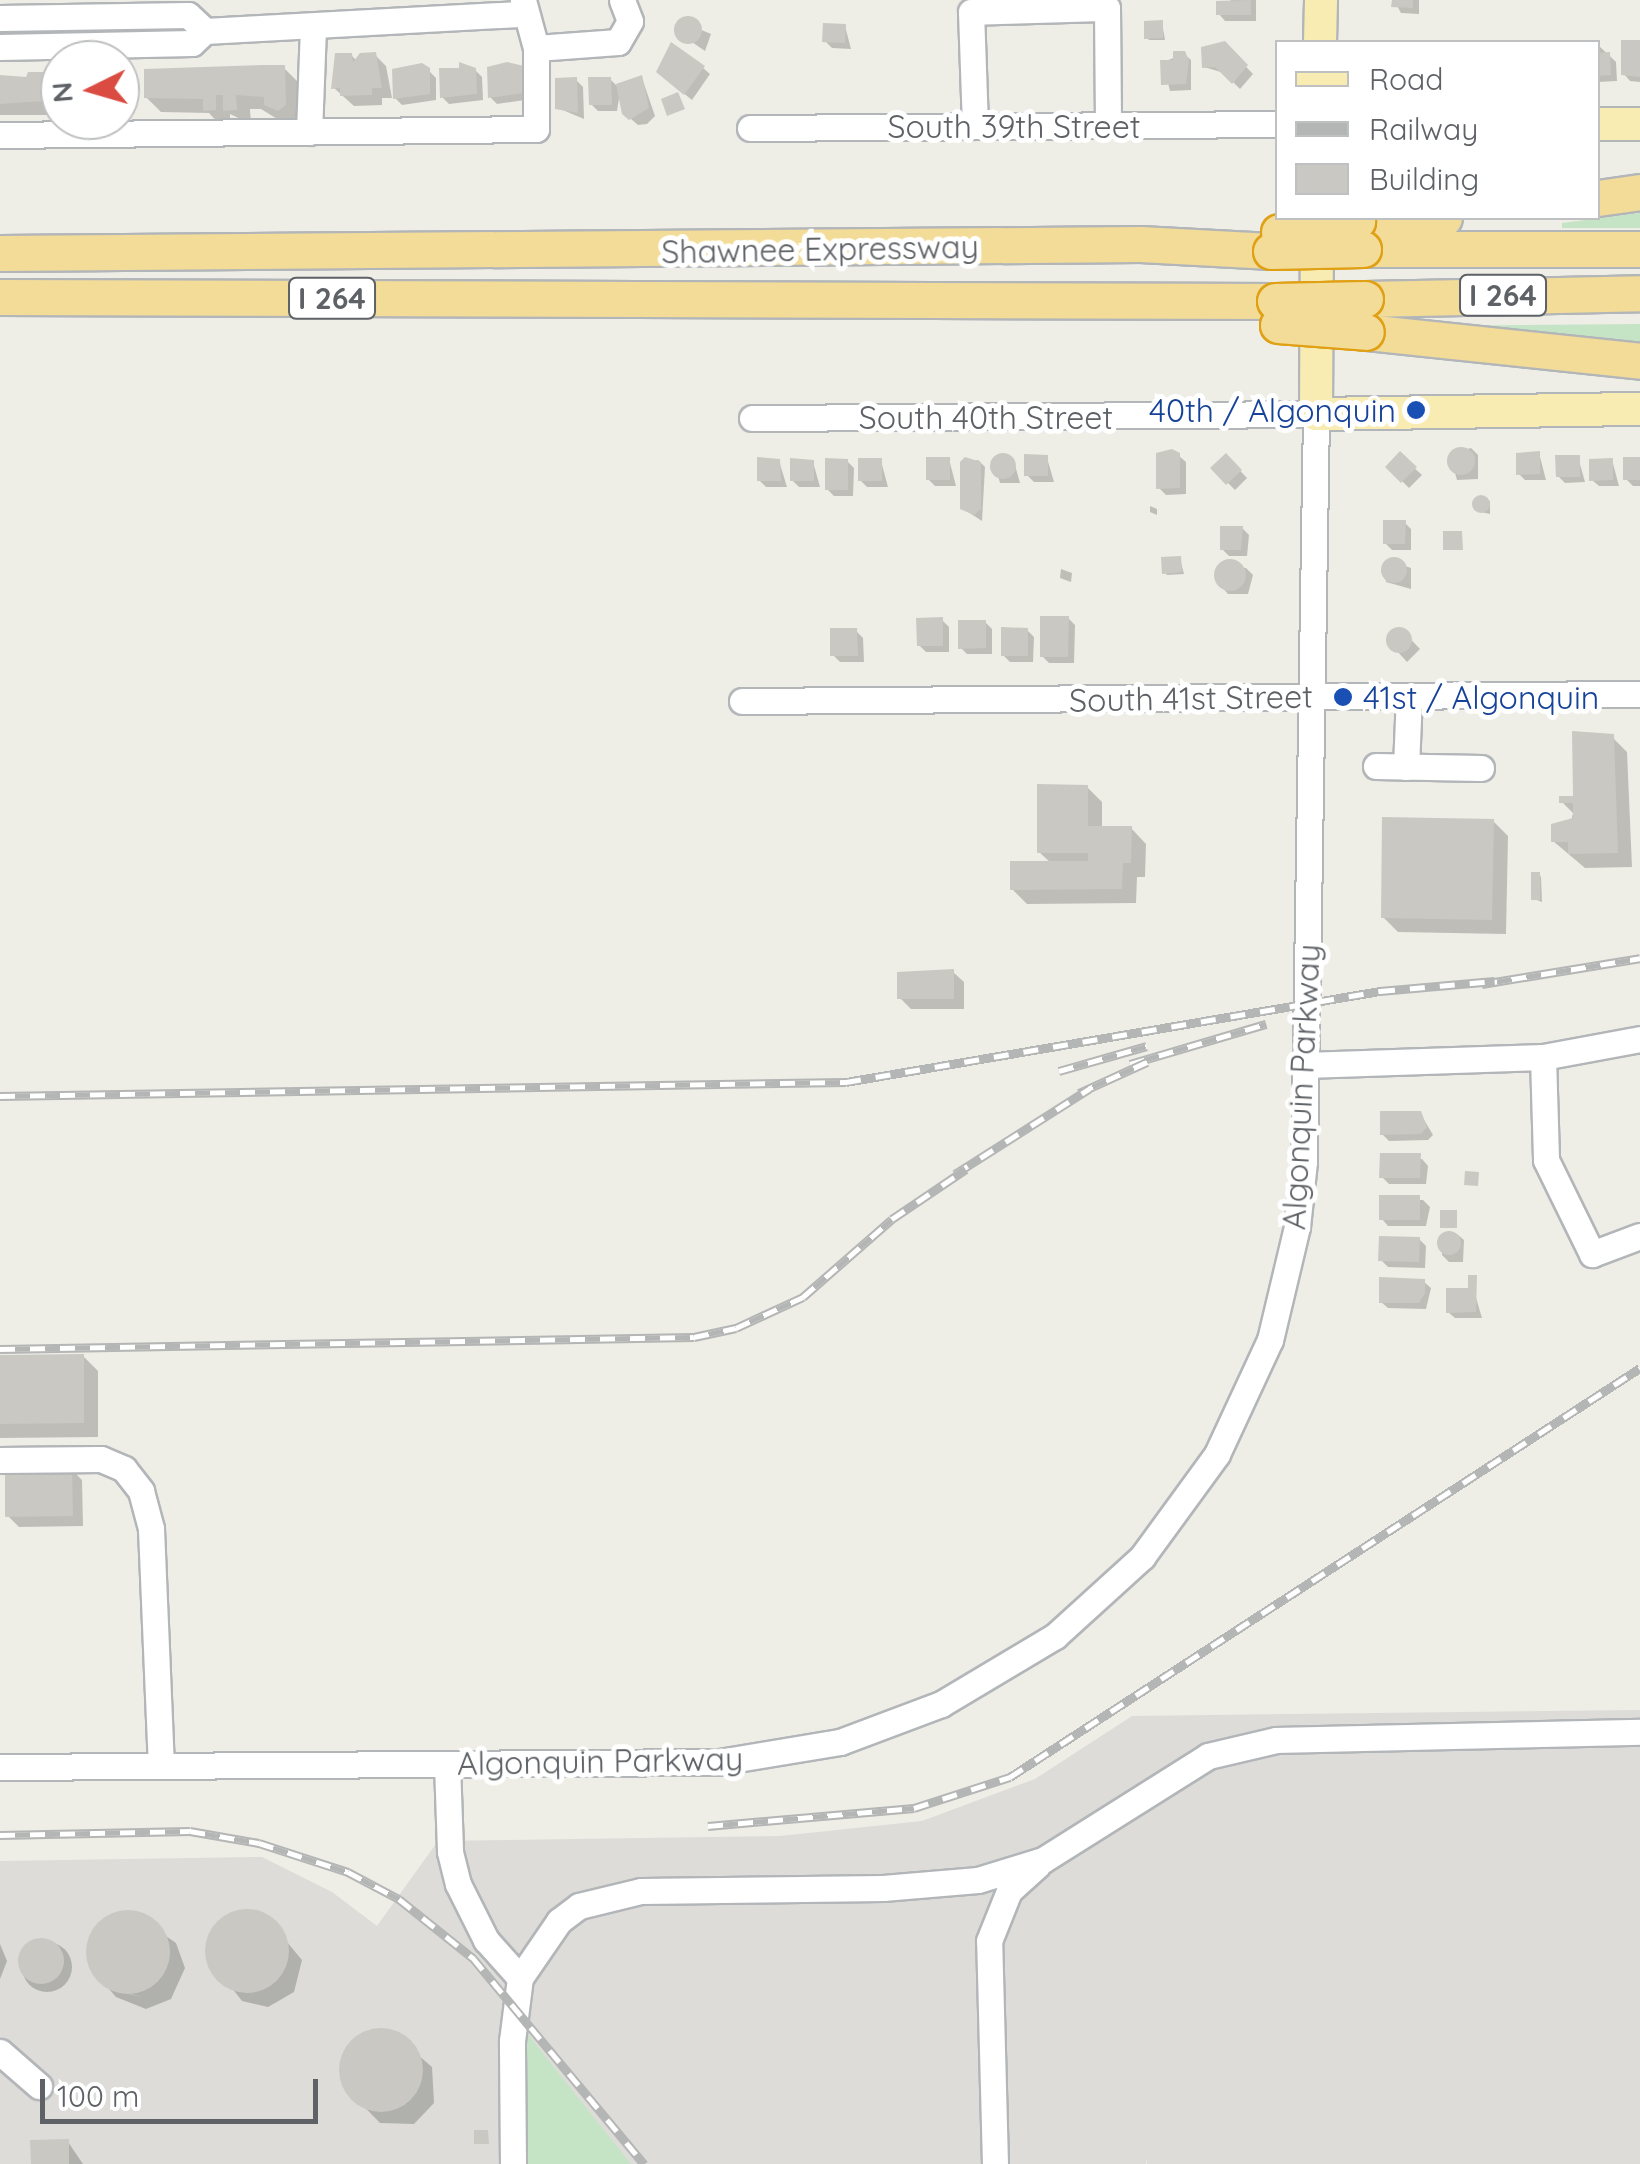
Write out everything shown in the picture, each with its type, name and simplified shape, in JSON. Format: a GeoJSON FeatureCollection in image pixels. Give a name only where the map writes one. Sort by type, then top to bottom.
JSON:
{"type":"FeatureCollection","features":[{"type":"Feature","properties":{"kind":"highway"},"geometry":{"type":"LineString","coordinates":[[1600,198],[1640,192]]}},
{"type":"Feature","properties":{"kind":"highway"},"geometry":{"type":"LineString","coordinates":[[1360,235],[1434,220]]}},
{"type":"Feature","properties":{"kind":"highway","name":"Shawnee Expressway"},"geometry":{"type":"LineString","coordinates":[[0,253],[661,252],[1272,242],[1360,235],[1640,249]]}},
{"type":"Feature","properties":{"kind":"highway","name":"I 264"},"geometry":{"type":"LineString","coordinates":[[1366,315],[1640,293]]}},
{"type":"Feature","properties":{"kind":"highway","name":"Shawnee Expressway"},"geometry":{"type":"LineString","coordinates":[[0,297],[1142,302],[1276,313],[1366,315]]}},
{"type":"Feature","properties":{"kind":"highway"},"geometry":{"type":"LineString","coordinates":[[1366,315],[1640,361]]}},
{"type":"Feature","properties":{"kind":"main road"},"geometry":{"type":"LineString","coordinates":[[1320,40],[1321,0]]}},
{"type":"Feature","properties":{"kind":"main road"},"geometry":{"type":"LineString","coordinates":[[1600,124],[1640,124]]}},
{"type":"Feature","properties":{"kind":"main road","name":"Algonquin Parkway"},"geometry":{"type":"LineString","coordinates":[[1316,414],[1317,220]]}},
{"type":"Feature","properties":{"kind":"main road","name":"South 40th Street"},"geometry":{"type":"LineString","coordinates":[[1316,414],[1640,408]]}},
{"type":"Feature","properties":{"kind":"street"},"geometry":{"type":"LineString","coordinates":[[536,48],[618,42],[630,21],[622,0]]}},
{"type":"Feature","properties":{"kind":"street"},"geometry":{"type":"LineString","coordinates":[[975,126],[970,6],[1107,8],[1108,125]]}},
{"type":"Feature","properties":{"kind":"street"},"geometry":{"type":"LineString","coordinates":[[0,47],[192,44],[205,31],[313,28],[523,7],[536,48],[536,129],[0,135]]}},
{"type":"Feature","properties":{"kind":"street"},"geometry":{"type":"LineString","coordinates":[[0,18],[89,8],[188,14],[205,31]]}},
{"type":"Feature","properties":{"kind":"street"},"geometry":{"type":"LineString","coordinates":[[309,132],[313,28]]}},
{"type":"Feature","properties":{"kind":"street","name":"South 39th Street"},"geometry":{"type":"LineString","coordinates":[[750,128],[1275,124]]}},
{"type":"Feature","properties":{"kind":"street","name":"South 40th Street"},"geometry":{"type":"LineString","coordinates":[[752,418],[1316,414]]}},
{"type":"Feature","properties":{"kind":"street","name":"Algonquin Parkway"},"geometry":{"type":"LineString","coordinates":[[0,1767],[719,1762],[840,1742],[942,1704],[999,1674],[1091,1608],[1187,1502],[1246,1399],[1270,1340],[1297,1227],[1314,697],[1316,414]]}},
{"type":"Feature","properties":{"kind":"street","name":"South 41st Street"},"geometry":{"type":"LineString","coordinates":[[742,701],[1640,694]]}},
{"type":"Feature","properties":{"kind":"street"},"geometry":{"type":"LineString","coordinates":[[1406,767],[1409,696]]}},
{"type":"Feature","properties":{"kind":"street"},"geometry":{"type":"LineString","coordinates":[[1376,766],[1481,768]]}},
{"type":"Feature","properties":{"kind":"street"},"geometry":{"type":"LineString","coordinates":[[1305,1065],[1543,1057],[1640,1039]]}},
{"type":"Feature","properties":{"kind":"street"},"geometry":{"type":"LineString","coordinates":[[1543,1057],[1546,1160],[1592,1254],[1640,1236]]}},
{"type":"Feature","properties":{"kind":"street"},"geometry":{"type":"LineString","coordinates":[[0,1460],[101,1459],[124,1469],[140,1491],[151,1530],[160,1766]]}},
{"type":"Feature","properties":{"kind":"street"},"geometry":{"type":"LineString","coordinates":[[995,2164],[989,1941],[1009,1891],[1043,1860],[1208,1756],[1243,1746],[1314,1737],[1640,1732]]}},
{"type":"Feature","properties":{"kind":"street"},"geometry":{"type":"LineString","coordinates":[[448,1764],[450,1852],[458,1884],[486,1940],[520,1978]]}},
{"type":"Feature","properties":{"kind":"street"},"geometry":{"type":"LineString","coordinates":[[513,2164],[512,2041],[520,1978],[559,1920],[609,1895],[952,1883],[1043,1860]]}},
{"type":"Feature","properties":{"kind":"street"},"geometry":{"type":"LineString","coordinates":[[0,2052],[39,2086]]}},
{"type":"Feature","properties":{"kind":"shaded area"},"geometry":{"type":"Polygon","coordinates":[[[1640,1710],[1640,2164],[1147,2164],[1146,2158],[1146,2164],[0,2164],[0,1861],[262,1857],[332,1892],[377,1926],[438,1841],[780,1836],[922,1821],[1035,1779],[1132,1716],[1640,1710]]]}},
{"type":"Feature","properties":{"kind":"green space"},"geometry":{"type":"Polygon","coordinates":[[[1640,213],[1640,228],[1562,228],[1562,223],[1640,213]]]}},
{"type":"Feature","properties":{"kind":"green space"},"geometry":{"type":"Polygon","coordinates":[[[1640,324],[1640,351],[1417,326],[1640,324]]]}},
{"type":"Feature","properties":{"kind":"green space"},"geometry":{"type":"Polygon","coordinates":[[[525,2031],[631,2164],[525,2164],[525,2031]]]}},
{"type":"Feature","properties":{"kind":"building"},"geometry":{"type":"Polygon","coordinates":[[[1251,0],[1251,15],[1216,15],[1216,1],[1251,0]]]}},
{"type":"Feature","properties":{"kind":"building"},"geometry":{"type":"Polygon","coordinates":[[[1392,0],[1413,0],[1413,8],[1391,7],[1392,0]]]}},
{"type":"Feature","properties":{"kind":"building"},"geometry":{"type":"Polygon","coordinates":[[[688,16],[698,20],[702,30],[698,40],[688,44],[678,40],[674,30],[678,20],[688,16]]]}},
{"type":"Feature","properties":{"kind":"building"},"geometry":{"type":"Polygon","coordinates":[[[1163,20],[1163,38],[1144,39],[1144,21],[1163,20]]]}},
{"type":"Feature","properties":{"kind":"building"},"geometry":{"type":"Polygon","coordinates":[[[823,23],[846,24],[845,43],[822,42],[823,23]]]}},
{"type":"Feature","properties":{"kind":"building"},"geometry":{"type":"Polygon","coordinates":[[[1621,40],[1640,40],[1640,77],[1621,75],[1621,40]]]}},
{"type":"Feature","properties":{"kind":"building"},"geometry":{"type":"Polygon","coordinates":[[[1225,41],[1248,65],[1232,84],[1215,67],[1202,68],[1201,47],[1225,41]]]}},
{"type":"Feature","properties":{"kind":"building"},"geometry":{"type":"Polygon","coordinates":[[[671,42],[705,66],[684,95],[656,72],[671,42]]]}},
{"type":"Feature","properties":{"kind":"building"},"geometry":{"type":"Polygon","coordinates":[[[1173,51],[1185,51],[1189,61],[1186,84],[1161,85],[1160,60],[1173,60],[1173,51]]]}},
{"type":"Feature","properties":{"kind":"building"},"geometry":{"type":"Polygon","coordinates":[[[376,52],[382,88],[372,88],[372,95],[340,96],[340,88],[331,89],[335,53],[352,53],[353,62],[360,53],[376,52]]]}},
{"type":"Feature","properties":{"kind":"building"},"geometry":{"type":"Polygon","coordinates":[[[1610,52],[1611,75],[1600,76],[1600,53],[1610,52]]]}},
{"type":"Feature","properties":{"kind":"building"},"geometry":{"type":"Polygon","coordinates":[[[459,62],[476,68],[477,94],[440,98],[439,68],[459,68],[459,62]]]}},
{"type":"Feature","properties":{"kind":"building"},"geometry":{"type":"Polygon","coordinates":[[[507,62],[524,66],[525,93],[488,98],[487,67],[507,62]]]}},
{"type":"Feature","properties":{"kind":"building"},"geometry":{"type":"Polygon","coordinates":[[[422,63],[430,68],[430,94],[393,99],[392,69],[422,63]]]}},
{"type":"Feature","properties":{"kind":"building"},"geometry":{"type":"Polygon","coordinates":[[[285,65],[286,105],[278,111],[264,105],[264,97],[236,95],[237,110],[223,111],[223,95],[216,95],[216,110],[203,111],[203,99],[144,98],[144,69],[285,65]]]}},
{"type":"Feature","properties":{"kind":"building"},"geometry":{"type":"Polygon","coordinates":[[[28,72],[40,72],[40,101],[0,104],[0,75],[26,77],[28,72]]]}},
{"type":"Feature","properties":{"kind":"building"},"geometry":{"type":"Polygon","coordinates":[[[642,75],[649,108],[629,120],[622,114],[616,84],[642,75]]]}},
{"type":"Feature","properties":{"kind":"building"},"geometry":{"type":"Polygon","coordinates":[[[577,77],[578,113],[555,109],[555,78],[577,77]]]}},
{"type":"Feature","properties":{"kind":"building"},"geometry":{"type":"Polygon","coordinates":[[[588,77],[611,77],[612,105],[589,105],[588,77]]]}},
{"type":"Feature","properties":{"kind":"building"},"geometry":{"type":"Polygon","coordinates":[[[678,92],[685,109],[667,116],[661,99],[678,92]]]}},
{"type":"Feature","properties":{"kind":"building"},"geometry":{"type":"Polygon","coordinates":[[[1461,447],[1471,451],[1475,461],[1471,471],[1461,475],[1451,471],[1447,461],[1451,451],[1461,447]]]}},
{"type":"Feature","properties":{"kind":"building"},"geometry":{"type":"Polygon","coordinates":[[[1172,449],[1180,453],[1180,488],[1156,489],[1156,453],[1172,449]]]}},
{"type":"Feature","properties":{"kind":"building"},"geometry":{"type":"Polygon","coordinates":[[[1400,451],[1417,467],[1401,483],[1385,467],[1400,451]]]}},
{"type":"Feature","properties":{"kind":"building"},"geometry":{"type":"Polygon","coordinates":[[[1540,451],[1540,474],[1516,475],[1516,453],[1540,451]]]}},
{"type":"Feature","properties":{"kind":"building"},"geometry":{"type":"Polygon","coordinates":[[[1003,453],[1012,457],[1016,466],[1012,475],[1003,479],[994,475],[990,466],[994,457],[1003,453]]]}},
{"type":"Feature","properties":{"kind":"building"},"geometry":{"type":"Polygon","coordinates":[[[1226,453],[1242,470],[1226,485],[1210,468],[1226,453]]]}},
{"type":"Feature","properties":{"kind":"building"},"geometry":{"type":"Polygon","coordinates":[[[1024,454],[1048,455],[1048,476],[1024,476],[1024,454]]]}},
{"type":"Feature","properties":{"kind":"building"},"geometry":{"type":"Polygon","coordinates":[[[1555,455],[1580,455],[1580,477],[1556,477],[1555,455]]]}},
{"type":"Feature","properties":{"kind":"building"},"geometry":{"type":"Polygon","coordinates":[[[757,457],[780,459],[781,481],[757,481],[757,457]]]}},
{"type":"Feature","properties":{"kind":"building"},"geometry":{"type":"Polygon","coordinates":[[[926,457],[950,457],[950,480],[926,480],[926,457]]]}},
{"type":"Feature","properties":{"kind":"building"},"geometry":{"type":"Polygon","coordinates":[[[965,457],[981,462],[981,509],[974,515],[960,509],[960,462],[965,457]]]}},
{"type":"Feature","properties":{"kind":"building"},"geometry":{"type":"Polygon","coordinates":[[[1623,457],[1640,457],[1640,480],[1623,480],[1623,457]]]}},
{"type":"Feature","properties":{"kind":"building"},"geometry":{"type":"Polygon","coordinates":[[[790,458],[814,460],[814,481],[790,481],[790,458]]]}},
{"type":"Feature","properties":{"kind":"building"},"geometry":{"type":"Polygon","coordinates":[[[825,458],[848,459],[848,490],[825,490],[825,458]]]}},
{"type":"Feature","properties":{"kind":"building"},"geometry":{"type":"Polygon","coordinates":[[[858,458],[882,458],[882,481],[858,481],[858,458]]]}},
{"type":"Feature","properties":{"kind":"building"},"geometry":{"type":"Polygon","coordinates":[[[1613,458],[1613,480],[1589,481],[1589,459],[1613,458]]]}},
{"type":"Feature","properties":{"kind":"building"},"geometry":{"type":"Polygon","coordinates":[[[1481,495],[1490,504],[1481,513],[1472,504],[1481,495]]]}},
{"type":"Feature","properties":{"kind":"building"},"geometry":{"type":"Polygon","coordinates":[[[1383,520],[1406,520],[1405,544],[1383,544],[1383,520]]]}},
{"type":"Feature","properties":{"kind":"building"},"geometry":{"type":"Polygon","coordinates":[[[1220,526],[1243,526],[1241,550],[1220,550],[1220,526]]]}},
{"type":"Feature","properties":{"kind":"building"},"geometry":{"type":"Polygon","coordinates":[[[1443,531],[1462,531],[1463,550],[1443,550],[1443,531]]]}},
{"type":"Feature","properties":{"kind":"building"},"geometry":{"type":"Polygon","coordinates":[[[1181,556],[1182,572],[1162,574],[1161,557],[1181,556]]]}},
{"type":"Feature","properties":{"kind":"building"},"geometry":{"type":"Polygon","coordinates":[[[1394,557],[1403,561],[1407,570],[1403,579],[1394,583],[1385,579],[1381,570],[1385,561],[1394,557]]]}},
{"type":"Feature","properties":{"kind":"building"},"geometry":{"type":"Polygon","coordinates":[[[1230,559],[1241,564],[1246,575],[1241,586],[1230,591],[1219,586],[1214,575],[1219,564],[1230,559]]]}},
{"type":"Feature","properties":{"kind":"building"},"geometry":{"type":"Polygon","coordinates":[[[1040,616],[1069,616],[1068,657],[1040,657],[1040,616]]]}},
{"type":"Feature","properties":{"kind":"building"},"geometry":{"type":"Polygon","coordinates":[[[943,617],[943,646],[917,646],[916,618],[943,617]]]}},
{"type":"Feature","properties":{"kind":"building"},"geometry":{"type":"Polygon","coordinates":[[[958,620],[986,620],[986,648],[958,649],[958,620]]]}},
{"type":"Feature","properties":{"kind":"building"},"geometry":{"type":"Polygon","coordinates":[[[1001,627],[1028,628],[1028,656],[1001,656],[1001,627]]]}},
{"type":"Feature","properties":{"kind":"building"},"geometry":{"type":"Polygon","coordinates":[[[1399,627],[1408,631],[1412,640],[1408,649],[1399,653],[1390,649],[1386,640],[1390,631],[1399,627]]]}},
{"type":"Feature","properties":{"kind":"building"},"geometry":{"type":"Polygon","coordinates":[[[830,628],[857,628],[858,656],[830,656],[830,628]]]}},
{"type":"Feature","properties":{"kind":"building"},"geometry":{"type":"Polygon","coordinates":[[[1572,731],[1614,734],[1618,853],[1568,854],[1568,842],[1551,842],[1551,824],[1573,818],[1573,803],[1559,803],[1559,796],[1573,796],[1572,731]]]}},
{"type":"Feature","properties":{"kind":"building"},"geometry":{"type":"Polygon","coordinates":[[[1037,784],[1088,785],[1088,826],[1132,826],[1131,863],[1123,863],[1122,889],[1010,890],[1010,861],[1088,861],[1088,853],[1037,853],[1037,784]]]}},
{"type":"Feature","properties":{"kind":"building"},"geometry":{"type":"Polygon","coordinates":[[[1382,817],[1494,819],[1492,920],[1381,918],[1382,817]]]}},
{"type":"Feature","properties":{"kind":"building"},"geometry":{"type":"Polygon","coordinates":[[[1531,872],[1540,872],[1540,900],[1531,900],[1531,872]]]}},
{"type":"Feature","properties":{"kind":"building"},"geometry":{"type":"Polygon","coordinates":[[[954,969],[954,999],[897,999],[897,972],[954,969]]]}},
{"type":"Feature","properties":{"kind":"building"},"geometry":{"type":"Polygon","coordinates":[[[1380,1111],[1421,1111],[1427,1127],[1421,1134],[1380,1135],[1380,1111]]]}},
{"type":"Feature","properties":{"kind":"building"},"geometry":{"type":"Polygon","coordinates":[[[1380,1153],[1421,1153],[1420,1178],[1379,1178],[1380,1153]]]}},
{"type":"Feature","properties":{"kind":"building"},"geometry":{"type":"Polygon","coordinates":[[[1465,1171],[1479,1172],[1478,1186],[1464,1185],[1465,1171]]]}},
{"type":"Feature","properties":{"kind":"building"},"geometry":{"type":"Polygon","coordinates":[[[1379,1195],[1420,1195],[1420,1220],[1379,1220],[1379,1195]]]}},
{"type":"Feature","properties":{"kind":"building"},"geometry":{"type":"Polygon","coordinates":[[[1440,1210],[1457,1210],[1457,1228],[1440,1228],[1440,1210]]]}},
{"type":"Feature","properties":{"kind":"building"},"geometry":{"type":"Polygon","coordinates":[[[1449,1231],[1461,1243],[1449,1255],[1437,1243],[1449,1231]]]}},
{"type":"Feature","properties":{"kind":"building"},"geometry":{"type":"Polygon","coordinates":[[[1379,1236],[1420,1237],[1419,1262],[1378,1261],[1379,1236]]]}},
{"type":"Feature","properties":{"kind":"building"},"geometry":{"type":"Polygon","coordinates":[[[1468,1275],[1477,1275],[1476,1312],[1446,1313],[1446,1288],[1468,1288],[1468,1275]]]}},
{"type":"Feature","properties":{"kind":"building"},"geometry":{"type":"Polygon","coordinates":[[[1379,1277],[1425,1279],[1425,1293],[1419,1303],[1379,1303],[1379,1277]]]}},
{"type":"Feature","properties":{"kind":"building"},"geometry":{"type":"Polygon","coordinates":[[[84,1354],[84,1423],[0,1424],[0,1355],[84,1354]]]}},
{"type":"Feature","properties":{"kind":"building"},"geometry":{"type":"Polygon","coordinates":[[[72,1467],[73,1516],[5,1517],[5,1468],[72,1467]]]}},
{"type":"Feature","properties":{"kind":"building"},"geometry":{"type":"Polygon","coordinates":[[[239,1909],[255,1909],[271,1916],[282,1927],[289,1951],[286,1967],[277,1981],[255,1993],[239,1993],[223,1986],[212,1975],[205,1959],[205,1943],[212,1927],[223,1916],[239,1909]]]}},
{"type":"Feature","properties":{"kind":"building"},"geometry":{"type":"Polygon","coordinates":[[[120,1910],[136,1910],[152,1917],[163,1928],[170,1952],[167,1968],[158,1982],[136,1994],[120,1994],[104,1987],[93,1976],[86,1960],[86,1944],[93,1928],[104,1917],[120,1910]]]}},
{"type":"Feature","properties":{"kind":"building"},"geometry":{"type":"Polygon","coordinates":[[[41,1938],[58,1944],[64,1961],[58,1978],[41,1984],[24,1978],[18,1961],[24,1944],[41,1938]]]}},
{"type":"Feature","properties":{"kind":"building"},"geometry":{"type":"Polygon","coordinates":[[[373,2028],[389,2028],[405,2035],[416,2046],[423,2070],[420,2086],[411,2100],[389,2112],[373,2112],[357,2105],[346,2094],[339,2078],[339,2062],[346,2046],[357,2035],[373,2028]]]}},
{"type":"Feature","properties":{"kind":"building"},"geometry":{"type":"Polygon","coordinates":[[[474,2130],[488,2130],[489,2144],[474,2144],[474,2130]]]}},
{"type":"Feature","properties":{"kind":"building"},"geometry":{"type":"Polygon","coordinates":[[[69,2139],[69,2164],[31,2164],[30,2140],[69,2139]]]}},
{"type":"Feature","properties":{"kind":"railway"},"geometry":{"type":"LineString","coordinates":[[1482,984],[1640,958]]}},
{"type":"Feature","properties":{"kind":"railway"},"geometry":{"type":"LineString","coordinates":[[0,1096],[846,1082],[1380,991],[1495,981]]}},
{"type":"Feature","properties":{"kind":"railway"},"geometry":{"type":"LineString","coordinates":[[1130,1064],[1266,1024]]}},
{"type":"Feature","properties":{"kind":"railway"},"geometry":{"type":"LineString","coordinates":[[1059,1071],[1147,1046]]}},
{"type":"Feature","properties":{"kind":"railway"},"geometry":{"type":"LineString","coordinates":[[1079,1093],[1147,1062]]}},
{"type":"Feature","properties":{"kind":"railway"},"geometry":{"type":"LineString","coordinates":[[955,1174],[1089,1089]]}},
{"type":"Feature","properties":{"kind":"railway"},"geometry":{"type":"LineString","coordinates":[[0,1349],[694,1337],[736,1328],[803,1297],[892,1219],[966,1169]]}},
{"type":"Feature","properties":{"kind":"railway"},"geometry":{"type":"LineString","coordinates":[[708,1826],[914,1808],[1010,1777],[1640,1368]]}},
{"type":"Feature","properties":{"kind":"railway"},"geometry":{"type":"LineString","coordinates":[[0,1835],[190,1831],[259,1843],[348,1872],[399,1899],[473,1958],[644,2164]]}},
{"type":"Feature","properties":{"kind":"place","name":"40th / Algonquin"},"geometry":{"type":"Point","coordinates":[1416,410]}},
{"type":"Feature","properties":{"kind":"place","name":"41st / Algonquin"},"geometry":{"type":"Point","coordinates":[1343,697]}}]}
